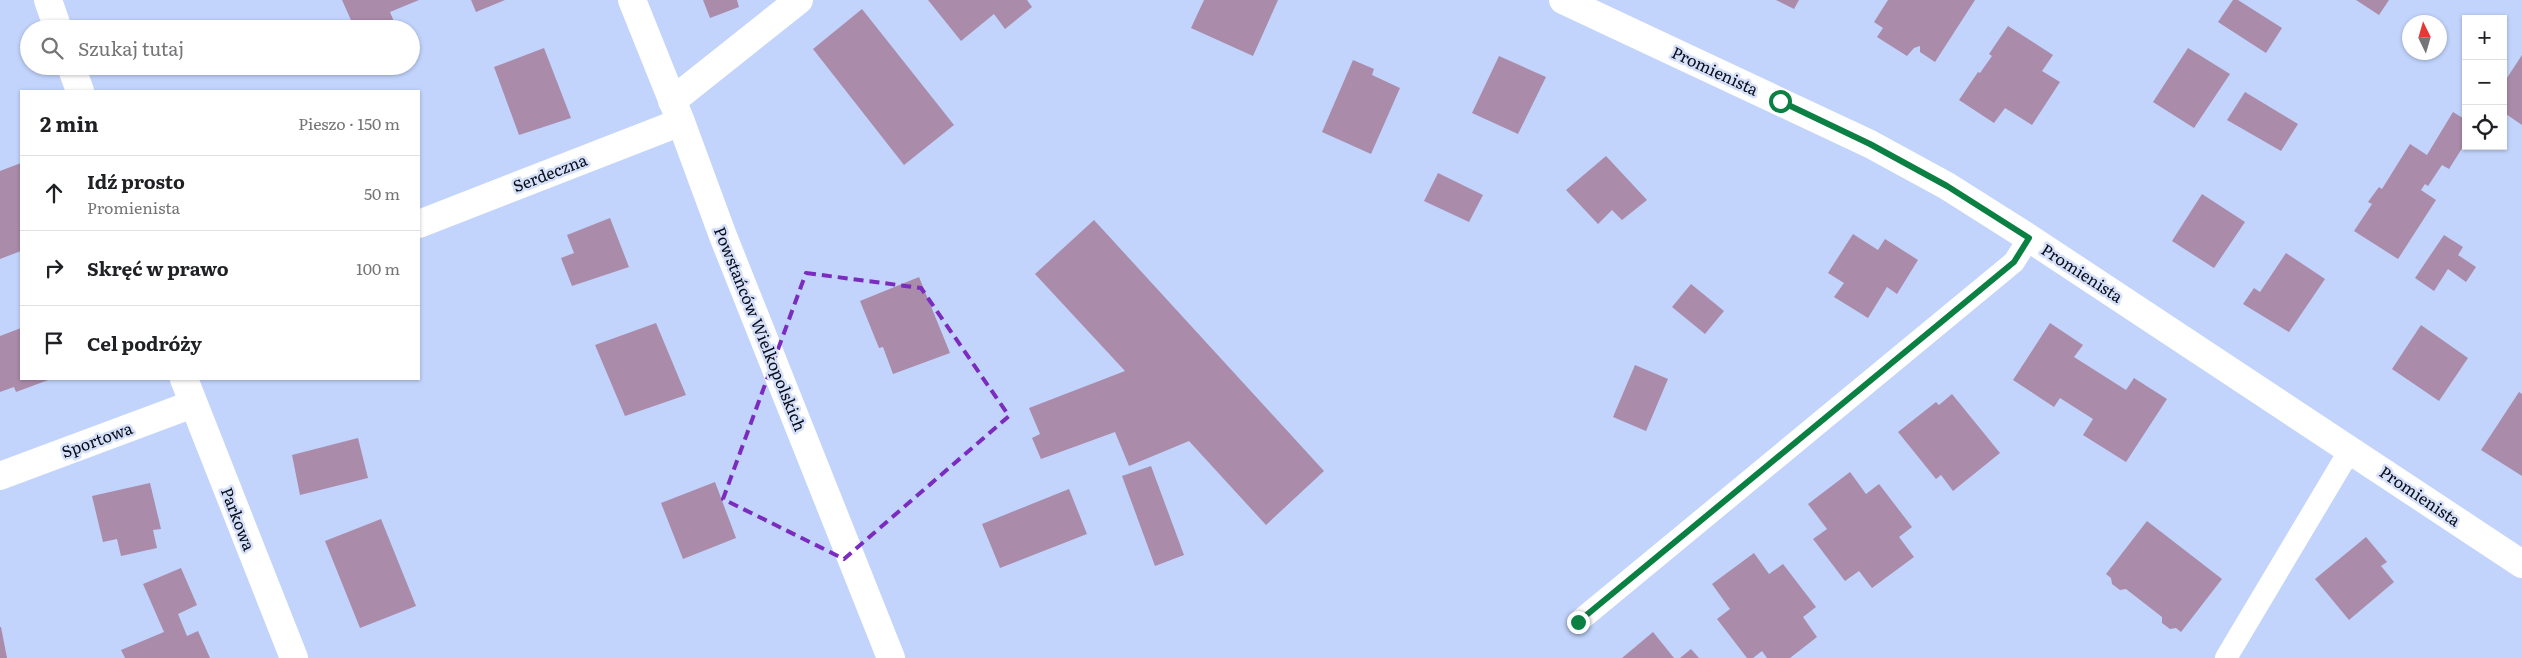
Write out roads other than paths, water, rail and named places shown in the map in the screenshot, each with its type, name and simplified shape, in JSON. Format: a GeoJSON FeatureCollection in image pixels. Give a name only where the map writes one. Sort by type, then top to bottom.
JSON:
{"type":"FeatureCollection","features":[{"type":"Feature","properties":{"kind":"street"},"geometry":{"type":"LineString","coordinates":[[48,0],[55,20]]}},
{"type":"Feature","properties":{"kind":"street","name":"Powstańców Wielkopolskich"},"geometry":{"type":"LineString","coordinates":[[632,0],[677,111],[723,236],[891,658]]}},
{"type":"Feature","properties":{"kind":"street","name":"Serdeczna"},"geometry":{"type":"LineString","coordinates":[[420,224],[677,111],[799,0]]}},
{"type":"Feature","properties":{"kind":"street","name":"Promienista"},"geometry":{"type":"LineString","coordinates":[[1563,0],[1870,144],[1947,186],[2029,238],[2522,564]]}},
{"type":"Feature","properties":{"kind":"street"},"geometry":{"type":"LineString","coordinates":[[74,75],[80,90]]}},
{"type":"Feature","properties":{"kind":"street","name":"Parkowa"},"geometry":{"type":"LineString","coordinates":[[184,380],[294,658]]}},
{"type":"Feature","properties":{"kind":"street","name":"Sportowa"},"geometry":{"type":"LineString","coordinates":[[0,476],[193,404]]}},
{"type":"Feature","properties":{"kind":"lane"},"geometry":{"type":"LineString","coordinates":[[1578,622],[2014,262],[2029,238]]}},
{"type":"Feature","properties":{"kind":"lane"},"geometry":{"type":"LineString","coordinates":[[2226,658],[2350,450]]}}]}
